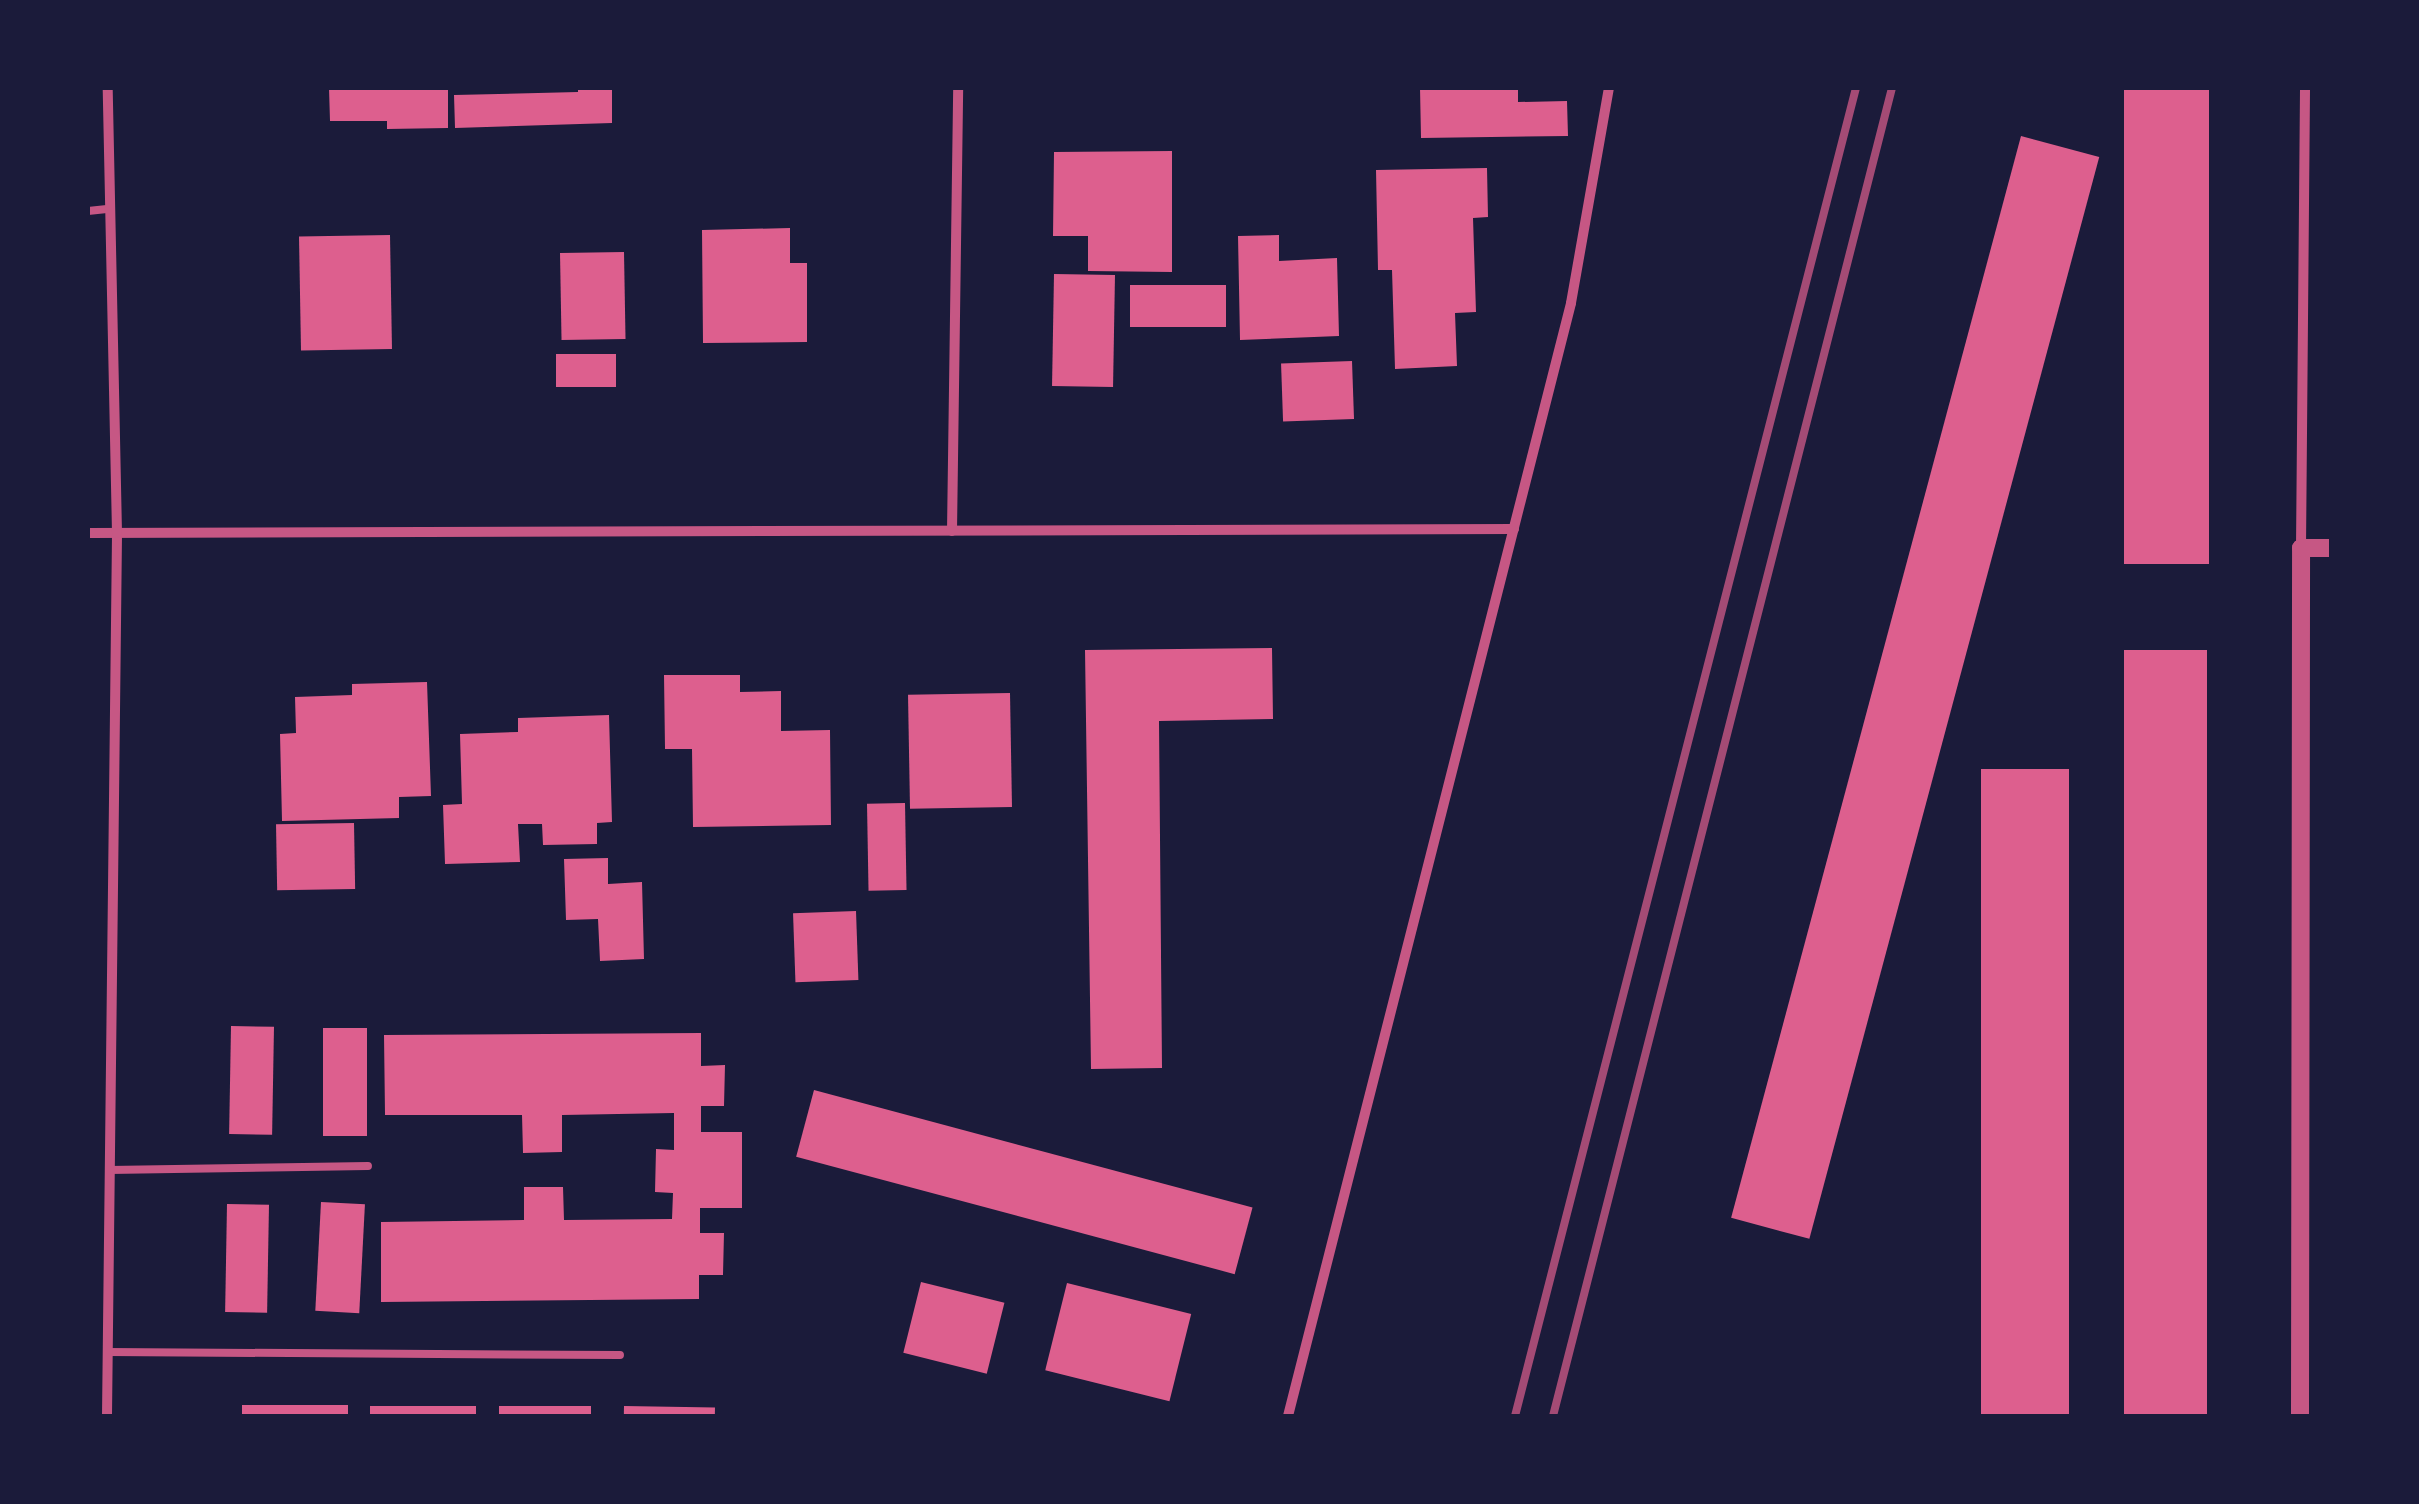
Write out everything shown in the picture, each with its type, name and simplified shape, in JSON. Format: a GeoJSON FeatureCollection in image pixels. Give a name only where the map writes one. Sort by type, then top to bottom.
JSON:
{"type":"FeatureCollection","features":[{"type":"Feature","properties":{"kind":"street"},"geometry":{"type":"LineString","coordinates":[[106,1416],[117,533],[107,209],[108,88]]}},
{"type":"Feature","properties":{"kind":"street"},"geometry":{"type":"LineString","coordinates":[[952,531],[958,88]]}},
{"type":"Feature","properties":{"kind":"street"},"geometry":{"type":"LineString","coordinates":[[1288,1416],[1571,303],[1609,88]]}},
{"type":"Feature","properties":{"kind":"street"},"geometry":{"type":"LineString","coordinates":[[2300,1416],[2305,88]]}},
{"type":"Feature","properties":{"kind":"street"},"geometry":{"type":"LineString","coordinates":[[88,533],[1514,529]]}},
{"type":"Feature","properties":{"kind":"street"},"geometry":{"type":"LineString","coordinates":[[2301,548],[2332,548]]}},
{"type":"Feature","properties":{"kind":"lane"},"geometry":{"type":"LineString","coordinates":[[88,211],[107,209]]}},
{"type":"Feature","properties":{"kind":"lane"},"geometry":{"type":"LineString","coordinates":[[109,1170],[368,1166]]}},
{"type":"Feature","properties":{"kind":"lane"},"geometry":{"type":"LineString","coordinates":[[107,1352],[620,1355]]}},
{"type":"Feature","properties":{"kind":"building"},"geometry":{"type":"Polygon","coordinates":[[[329,88],[448,88],[448,128],[387,129],[387,121],[330,121],[329,88]]]}},
{"type":"Feature","properties":{"kind":"building"},"geometry":{"type":"Polygon","coordinates":[[[578,88],[612,88],[612,123],[455,128],[454,95],[578,92],[578,88]]]}},
{"type":"Feature","properties":{"kind":"building"},"geometry":{"type":"Polygon","coordinates":[[[1420,88],[1518,88],[1518,102],[1567,101],[1568,136],[1421,138],[1420,88]]]}},
{"type":"Feature","properties":{"kind":"building"},"geometry":{"type":"Polygon","coordinates":[[[2124,88],[2209,88],[2209,564],[2124,564],[2124,88]]]}},
{"type":"Feature","properties":{"kind":"building"},"geometry":{"type":"Polygon","coordinates":[[[2021,136],[2099,157],[1809,1239],[1731,1218],[2021,136]]]}},
{"type":"Feature","properties":{"kind":"building"},"geometry":{"type":"Polygon","coordinates":[[[1172,151],[1172,272],[1088,271],[1088,236],[1053,236],[1054,152],[1172,151]]]}},
{"type":"Feature","properties":{"kind":"building"},"geometry":{"type":"Polygon","coordinates":[[[1487,168],[1488,217],[1473,218],[1476,312],[1455,313],[1457,366],[1395,369],[1392,270],[1378,270],[1376,170],[1487,168]]]}},
{"type":"Feature","properties":{"kind":"building"},"geometry":{"type":"Polygon","coordinates":[[[790,228],[790,263],[807,263],[807,342],[703,343],[702,230],[790,228]]]}},
{"type":"Feature","properties":{"kind":"building"},"geometry":{"type":"Polygon","coordinates":[[[390,235],[392,349],[301,351],[299,237],[390,235]]]}},
{"type":"Feature","properties":{"kind":"building"},"geometry":{"type":"Polygon","coordinates":[[[1279,235],[1279,261],[1337,258],[1339,336],[1240,340],[1238,236],[1279,235]]]}},
{"type":"Feature","properties":{"kind":"building"},"geometry":{"type":"Polygon","coordinates":[[[624,252],[626,339],[562,340],[560,253],[624,252]]]}},
{"type":"Feature","properties":{"kind":"building"},"geometry":{"type":"Polygon","coordinates":[[[1054,274],[1115,275],[1113,387],[1052,386],[1054,274]]]}},
{"type":"Feature","properties":{"kind":"building"},"geometry":{"type":"Polygon","coordinates":[[[1130,285],[1226,285],[1226,327],[1130,327],[1130,285]]]}},
{"type":"Feature","properties":{"kind":"building"},"geometry":{"type":"Polygon","coordinates":[[[556,354],[616,354],[616,387],[556,387],[556,354]]]}},
{"type":"Feature","properties":{"kind":"building"},"geometry":{"type":"Polygon","coordinates":[[[1352,361],[1354,419],[1283,421],[1281,363],[1352,361]]]}},
{"type":"Feature","properties":{"kind":"building"},"geometry":{"type":"Polygon","coordinates":[[[1272,648],[1273,719],[1159,721],[1162,1068],[1091,1069],[1085,650],[1272,648]]]}},
{"type":"Feature","properties":{"kind":"building"},"geometry":{"type":"Polygon","coordinates":[[[2124,650],[2207,650],[2207,1416],[2124,1416],[2124,650]]]}},
{"type":"Feature","properties":{"kind":"building"},"geometry":{"type":"Polygon","coordinates":[[[664,675],[740,675],[740,692],[781,691],[781,731],[830,730],[831,825],[693,827],[692,749],[665,749],[664,675]]]}},
{"type":"Feature","properties":{"kind":"building"},"geometry":{"type":"Polygon","coordinates":[[[427,682],[431,796],[399,797],[399,818],[282,821],[280,734],[296,733],[295,697],[352,695],[352,684],[427,682]]]}},
{"type":"Feature","properties":{"kind":"building"},"geometry":{"type":"Polygon","coordinates":[[[1010,693],[1012,807],[910,809],[908,695],[1010,693]]]}},
{"type":"Feature","properties":{"kind":"building"},"geometry":{"type":"Polygon","coordinates":[[[609,715],[612,822],[597,823],[597,844],[543,845],[542,824],[518,824],[520,862],[445,864],[443,805],[462,804],[460,734],[518,732],[518,718],[609,715]]]}},
{"type":"Feature","properties":{"kind":"building"},"geometry":{"type":"Polygon","coordinates":[[[1981,769],[2069,769],[2069,1416],[1981,1416],[1981,769]]]}},
{"type":"Feature","properties":{"kind":"building"},"geometry":{"type":"Polygon","coordinates":[[[905,803],[907,890],[869,891],[867,804],[905,803]]]}},
{"type":"Feature","properties":{"kind":"building"},"geometry":{"type":"Polygon","coordinates":[[[354,823],[355,889],[277,890],[276,824],[354,823]]]}},
{"type":"Feature","properties":{"kind":"building"},"geometry":{"type":"Polygon","coordinates":[[[608,858],[608,884],[642,882],[644,959],[600,961],[598,919],[566,920],[564,859],[608,858]]]}},
{"type":"Feature","properties":{"kind":"building"},"geometry":{"type":"Polygon","coordinates":[[[856,911],[858,980],[795,982],[793,913],[856,911]]]}},
{"type":"Feature","properties":{"kind":"building"},"geometry":{"type":"Polygon","coordinates":[[[231,1026],[274,1027],[272,1135],[229,1134],[231,1026]]]}},
{"type":"Feature","properties":{"kind":"building"},"geometry":{"type":"Polygon","coordinates":[[[323,1028],[367,1028],[367,1136],[323,1136],[323,1028]]]}},
{"type":"Feature","properties":{"kind":"building"},"geometry":{"type":"Polygon","coordinates":[[[701,1033],[701,1066],[725,1065],[724,1106],[701,1106],[701,1132],[742,1132],[742,1208],[700,1208],[700,1233],[724,1233],[723,1275],[699,1275],[699,1299],[381,1302],[381,1222],[524,1220],[524,1187],[563,1187],[564,1220],[672,1219],[673,1193],[655,1192],[656,1149],[674,1150],[674,1113],[562,1115],[562,1152],[523,1153],[522,1115],[385,1115],[384,1035],[701,1033]]]}},
{"type":"Feature","properties":{"kind":"building"},"geometry":{"type":"Polygon","coordinates":[[[814,1090],[1253,1208],[1235,1274],[796,1157],[814,1090]]]}},
{"type":"Feature","properties":{"kind":"building"},"geometry":{"type":"Polygon","coordinates":[[[321,1202],[365,1204],[359,1313],[315,1311],[321,1202]]]}},
{"type":"Feature","properties":{"kind":"building"},"geometry":{"type":"Polygon","coordinates":[[[227,1204],[269,1205],[267,1313],[225,1312],[227,1204]]]}},
{"type":"Feature","properties":{"kind":"building"},"geometry":{"type":"Polygon","coordinates":[[[921,1282],[1004,1303],[987,1374],[903,1353],[921,1282]]]}},
{"type":"Feature","properties":{"kind":"building"},"geometry":{"type":"Polygon","coordinates":[[[1067,1283],[1191,1314],[1169,1401],[1045,1370],[1067,1283]]]}},
{"type":"Feature","properties":{"kind":"building"},"geometry":{"type":"Polygon","coordinates":[[[242,1405],[348,1405],[348,1416],[242,1416],[242,1405]]]}},
{"type":"Feature","properties":{"kind":"building"},"geometry":{"type":"Polygon","coordinates":[[[370,1406],[476,1406],[476,1416],[370,1416],[370,1406]]]}},
{"type":"Feature","properties":{"kind":"building"},"geometry":{"type":"Polygon","coordinates":[[[499,1406],[591,1406],[591,1416],[499,1416],[499,1406]]]}},
{"type":"Feature","properties":{"kind":"building"},"geometry":{"type":"Polygon","coordinates":[[[624,1406],[715,1408],[715,1416],[624,1416],[624,1406]]]}},
{"type":"Feature","properties":{"kind":"railway"},"geometry":{"type":"LineString","coordinates":[[1515,1416],[1856,88]]}},
{"type":"Feature","properties":{"kind":"railway"},"geometry":{"type":"LineString","coordinates":[[1553,1416],[1892,88]]}}]}
